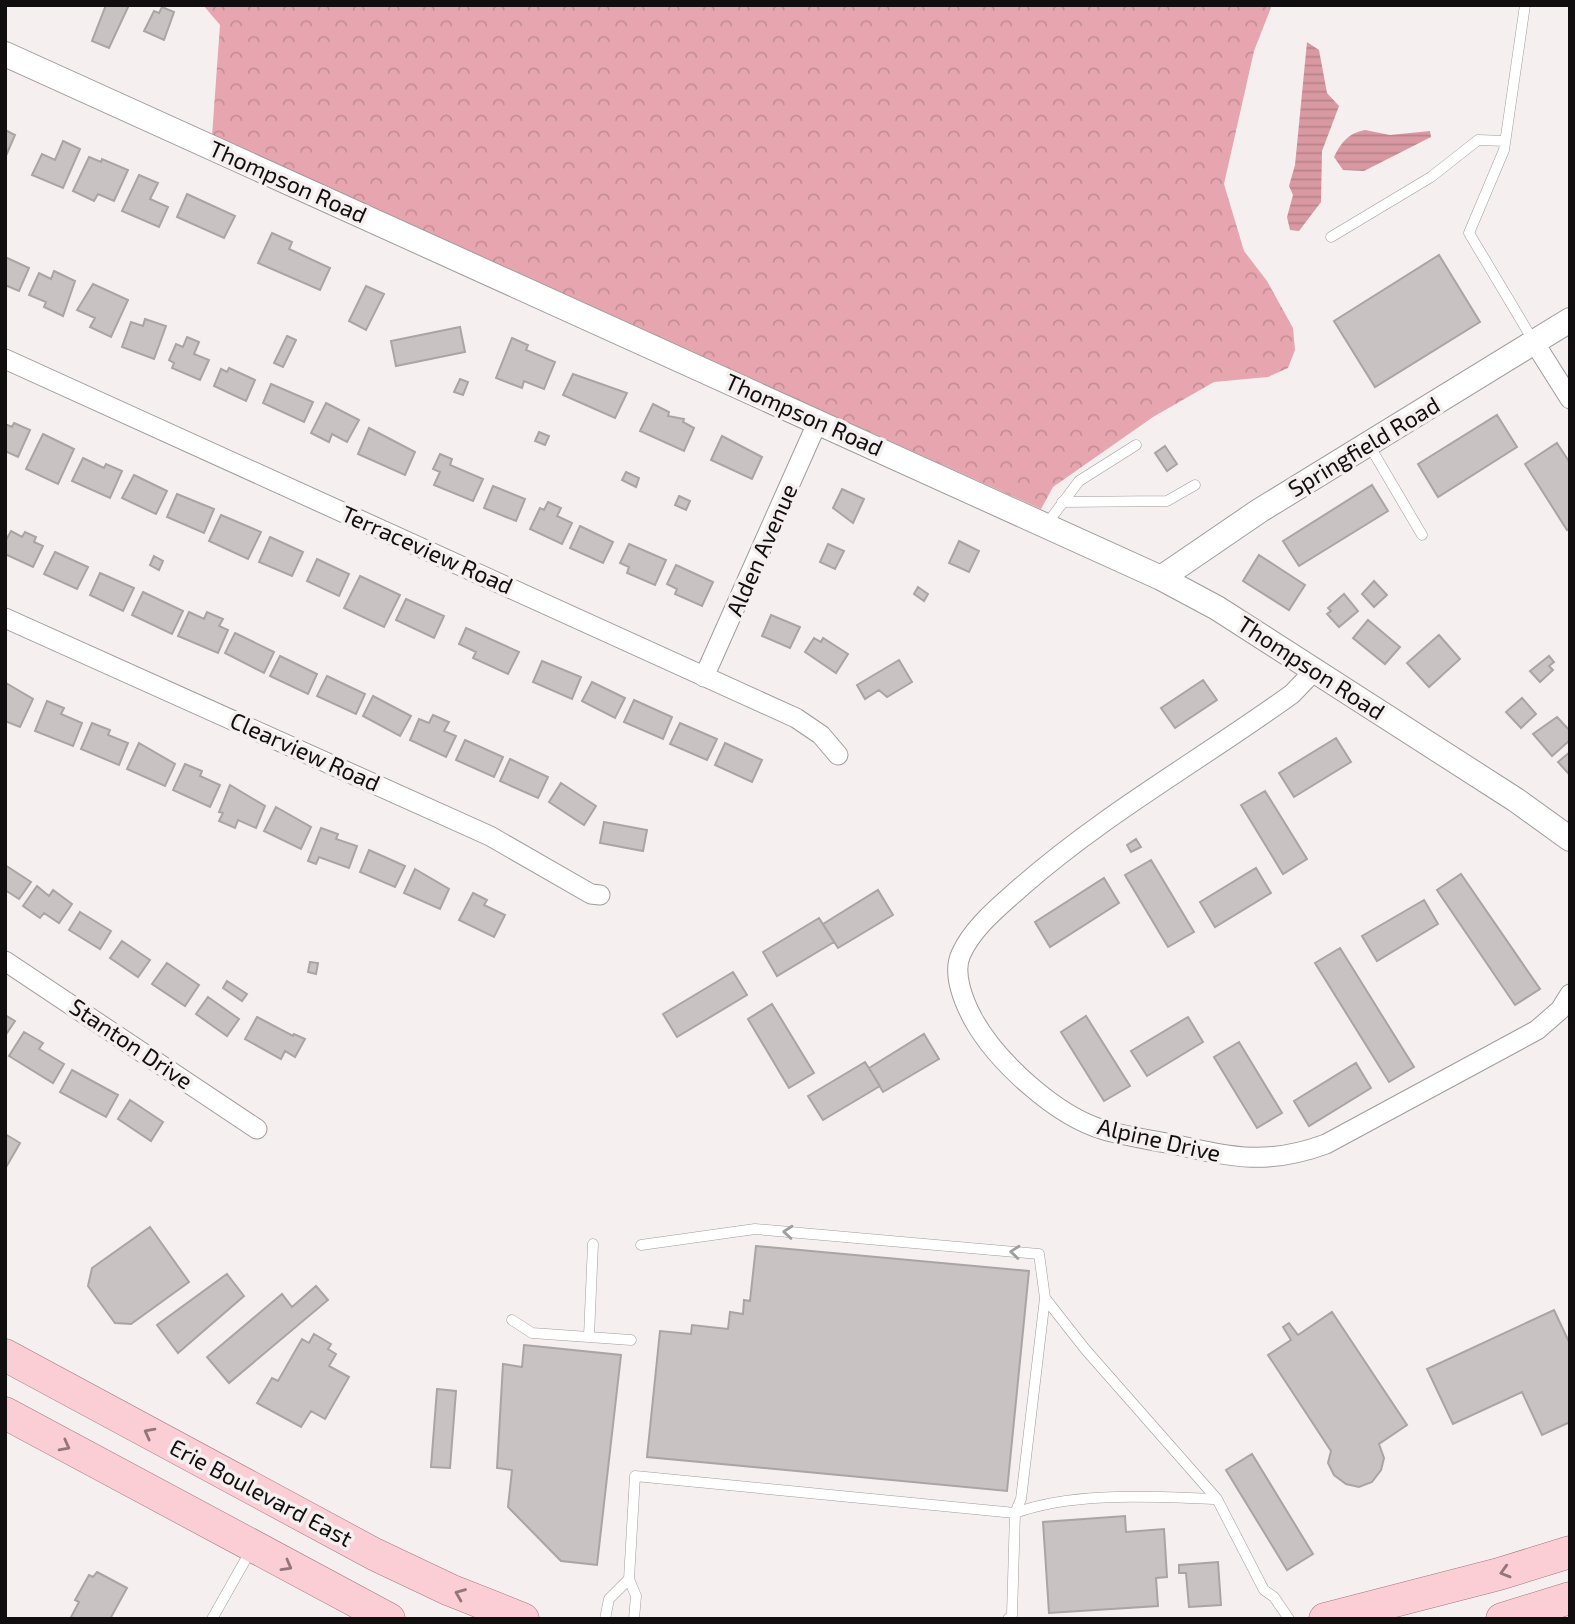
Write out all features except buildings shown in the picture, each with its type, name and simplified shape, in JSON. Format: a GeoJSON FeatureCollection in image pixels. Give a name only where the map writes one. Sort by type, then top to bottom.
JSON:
{"type":"FeatureCollection","features":[{"type":"Feature","properties":{"kind":"main road","name":"Erie Boulevard East"},"geometry":{"type":"LineString","coordinates":[[5,1355],[374,1554],[450,1590],[523,1619]]}},
{"type":"Feature","properties":{"kind":"main road"},"geometry":{"type":"LineString","coordinates":[[5,1413],[388,1619]]}},
{"type":"Feature","properties":{"kind":"main road"},"geometry":{"type":"LineString","coordinates":[[1325,1619],[1499,1574],[1570,1552]]}},
{"type":"Feature","properties":{"kind":"main road"},"geometry":{"type":"LineString","coordinates":[[1502,1619],[1570,1598]]}},
{"type":"Feature","properties":{"kind":"street","name":"Thompson Road"},"geometry":{"type":"LineString","coordinates":[[5,54],[1161,578],[1217,608],[1315,670],[1516,800],[1570,839]]}},
{"type":"Feature","properties":{"kind":"street","name":"Springfield Road"},"geometry":{"type":"LineString","coordinates":[[1161,578],[1259,511],[1570,320]]}},
{"type":"Feature","properties":{"kind":"street"},"geometry":{"type":"LineString","coordinates":[[1534,342],[1570,399]]}},
{"type":"Feature","properties":{"kind":"street","name":"Terraceview Road"},"geometry":{"type":"LineString","coordinates":[[5,359],[796,718],[821,735],[838,755]]}},
{"type":"Feature","properties":{"kind":"street","name":"Alden Avenue"},"geometry":{"type":"LineString","coordinates":[[705,677],[818,421]]}},
{"type":"Feature","properties":{"kind":"street","name":"Clearview Road"},"geometry":{"type":"LineString","coordinates":[[5,618],[490,836],[591,894],[600,895]]}},
{"type":"Feature","properties":{"kind":"street","name":"Alpine Drive"},"geometry":{"type":"LineString","coordinates":[[1315,670],[1275,707],[1082,836],[993,912],[962,951],[958,961],[966,1006],[980,1031],[1015,1071],[1045,1097],[1076,1118],[1102,1130],[1227,1156],[1293,1156],[1326,1144],[1537,1030],[1560,1010],[1570,993]]}},
{"type":"Feature","properties":{"kind":"street","name":"Stanton Drive"},"geometry":{"type":"LineString","coordinates":[[5,961],[257,1129]]}},
{"type":"Feature","properties":{"kind":"lane"},"geometry":{"type":"LineString","coordinates":[[1525,5],[1505,141],[1469,233],[1534,342]]}},
{"type":"Feature","properties":{"kind":"lane"},"geometry":{"type":"LineString","coordinates":[[1331,237],[1431,177],[1478,140],[1505,141]]}},
{"type":"Feature","properties":{"kind":"lane"},"geometry":{"type":"LineString","coordinates":[[1368,444],[1422,535]]}},
{"type":"Feature","properties":{"kind":"lane"},"geometry":{"type":"LineString","coordinates":[[1046,526],[1079,481],[1136,445]]}},
{"type":"Feature","properties":{"kind":"lane"},"geometry":{"type":"LineString","coordinates":[[1062,502],[1167,501],[1195,485]]}},
{"type":"Feature","properties":{"kind":"lane"},"geometry":{"type":"LineString","coordinates":[[641,1245],[755,1229],[1039,1254],[1045,1298],[1021,1499],[1015,1513],[1012,1615],[1008,1619]]}},
{"type":"Feature","properties":{"kind":"lane"},"geometry":{"type":"LineString","coordinates":[[589,1336],[593,1244]]}},
{"type":"Feature","properties":{"kind":"lane"},"geometry":{"type":"LineString","coordinates":[[1045,1298],[1085,1349],[1217,1499],[1264,1590],[1273,1597],[1289,1619]]}},
{"type":"Feature","properties":{"kind":"lane"},"geometry":{"type":"LineString","coordinates":[[512,1320],[532,1333],[631,1340]]}},
{"type":"Feature","properties":{"kind":"lane"},"geometry":{"type":"LineString","coordinates":[[634,1619],[636,1596],[629,1579],[635,1476],[1015,1513],[1041,1504],[1145,1496],[1217,1499]]}},
{"type":"Feature","properties":{"kind":"lane"},"geometry":{"type":"LineString","coordinates":[[212,1619],[253,1547]]}},
{"type":"Feature","properties":{"kind":"lane"},"geometry":{"type":"LineString","coordinates":[[605,1619],[610,1599],[629,1579]]}},
{"type":"Feature","properties":{"kind":"green space"},"geometry":{"type":"Polygon","coordinates":[[[203,5],[1272,5],[1254,51],[1224,184],[1244,251],[1267,281],[1293,328],[1295,350],[1288,368],[1268,377],[1214,382],[1153,417],[1053,487],[1041,509],[212,136],[220,25],[203,5]]]}},
{"type":"Feature","properties":{"kind":"shaded area"},"geometry":{"type":"Polygon","coordinates":[[[1307,42],[1319,50],[1327,93],[1339,106],[1322,151],[1321,202],[1299,231],[1290,230],[1287,217],[1293,195],[1289,186],[1295,165],[1307,42]]]}},
{"type":"Feature","properties":{"kind":"shaded area"},"geometry":{"type":"Polygon","coordinates":[[[1365,130],[1390,135],[1430,131],[1431,137],[1364,171],[1343,170],[1334,157],[1342,143],[1350,136],[1365,130]]]}}]}
